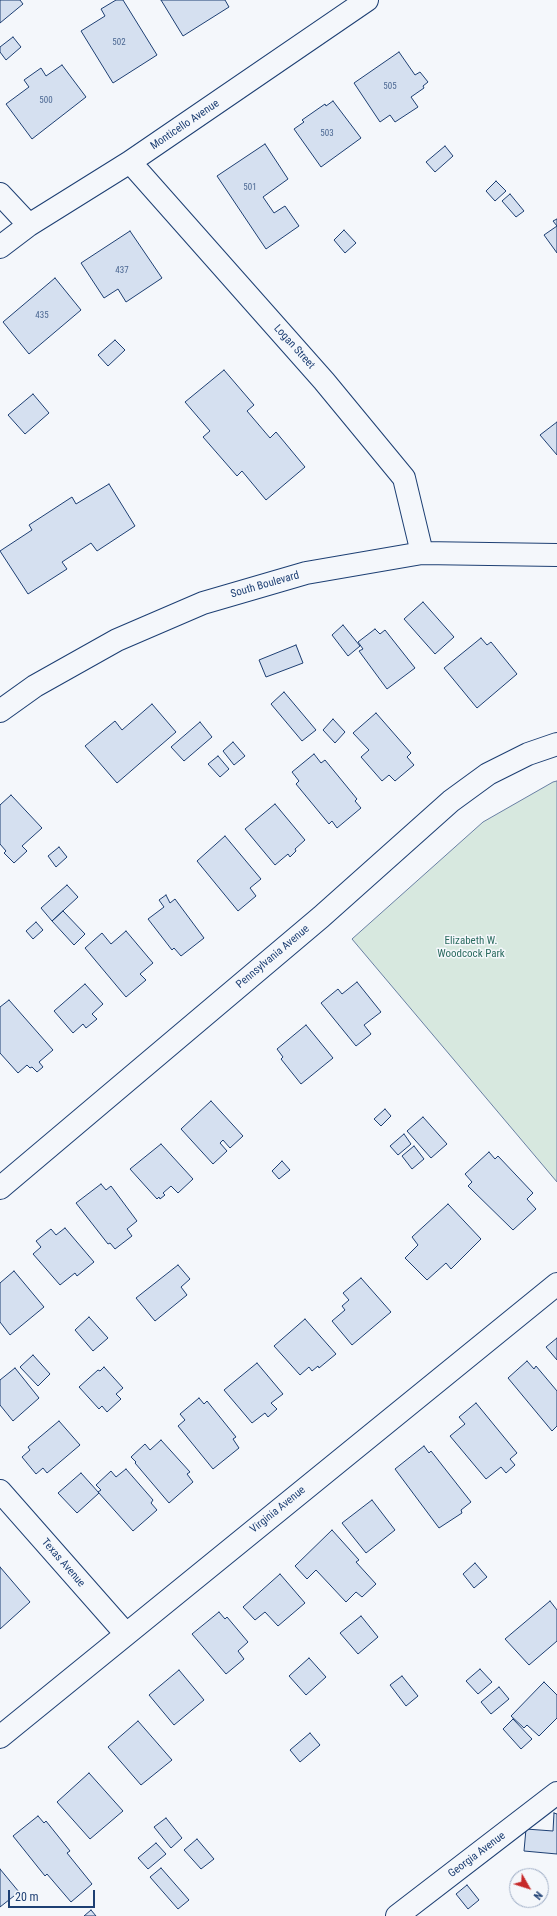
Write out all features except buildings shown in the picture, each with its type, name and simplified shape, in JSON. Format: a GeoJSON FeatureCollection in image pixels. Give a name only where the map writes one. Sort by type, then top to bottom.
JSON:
{"type":"FeatureCollection","features":[{"type":"Feature","properties":{"kind":"street","name":"Monticello Avenue"},"geometry":{"type":"LineString","coordinates":[[0,247],[29,225],[130,162],[367,0]]}},
{"type":"Feature","properties":{"kind":"street","name":"Logan Street"},"geometry":{"type":"LineString","coordinates":[[130,162],[324,381],[404,478],[422,553]]}},
{"type":"Feature","properties":{"kind":"street"},"geometry":{"type":"LineString","coordinates":[[0,194],[29,225]]}},
{"type":"Feature","properties":{"kind":"street","name":"South Boulevard"},"geometry":{"type":"LineString","coordinates":[[0,711],[35,686],[118,640],[203,603],[306,573],[422,553],[557,555]]}},
{"type":"Feature","properties":{"kind":"street","name":"Pennsylvania Avenue"},"geometry":{"type":"LineString","coordinates":[[0,1188],[321,917],[452,801],[488,774],[528,754],[557,744]]}},
{"type":"Feature","properties":{"kind":"street","name":"Virginia Avenue"},"geometry":{"type":"LineString","coordinates":[[0,1737],[557,1284]]}},
{"type":"Feature","properties":{"kind":"street","name":"Texas Avenue"},"geometry":{"type":"LineString","coordinates":[[0,1491],[126,1634]]}},
{"type":"Feature","properties":{"kind":"street","name":"Georgia Avenue"},"geometry":{"type":"LineString","coordinates":[[397,1916],[557,1793]]}},
{"type":"Feature","properties":{"kind":"green space","name":"Elizabeth W. Woodcock Park"},"geometry":{"type":"Polygon","coordinates":[[[557,781],[557,1182],[352,939],[483,822],[557,781]]]}}]}
